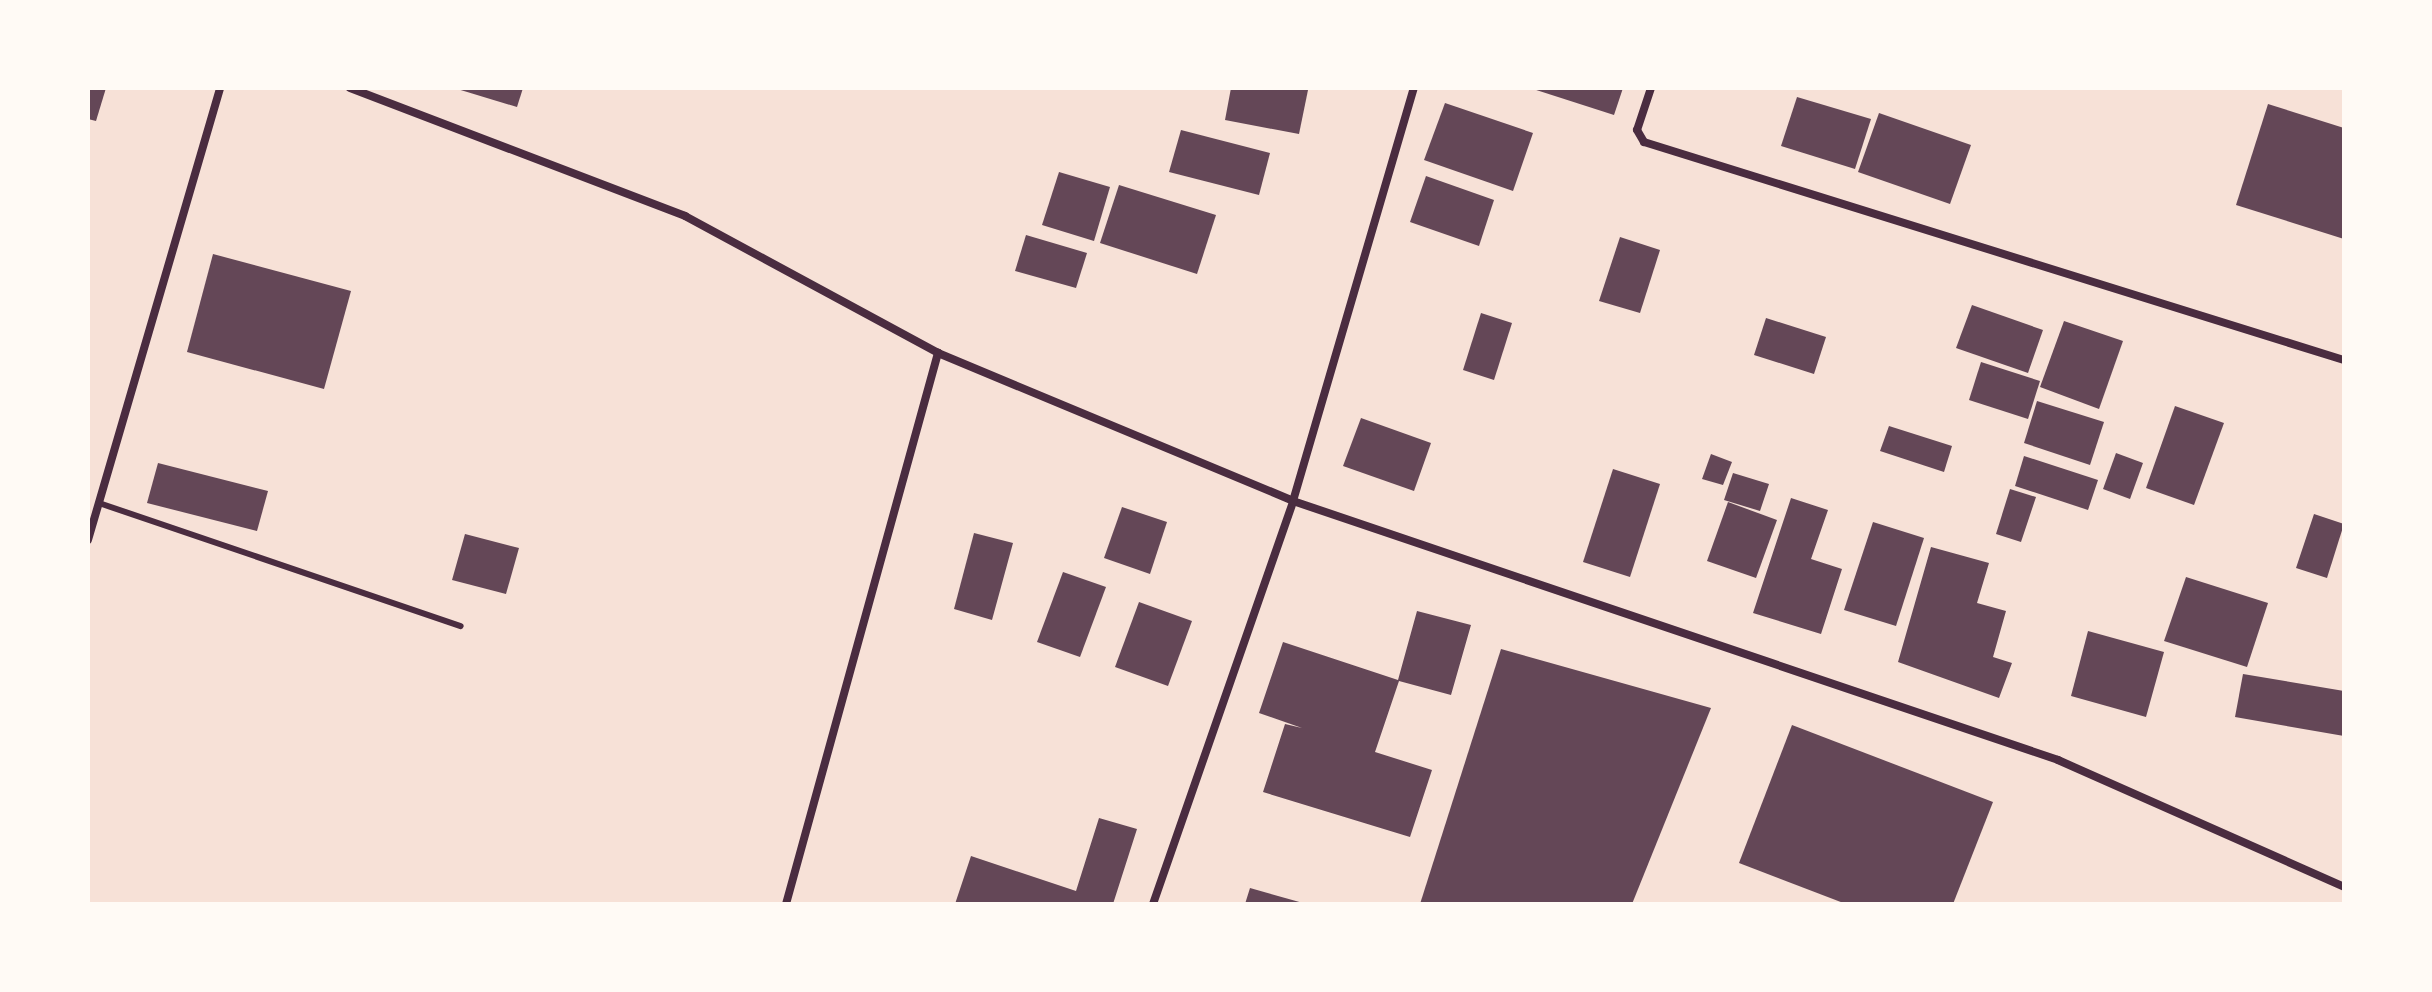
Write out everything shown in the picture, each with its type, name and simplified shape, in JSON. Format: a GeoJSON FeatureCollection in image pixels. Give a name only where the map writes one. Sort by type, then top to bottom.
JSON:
{"type":"FeatureCollection","features":[{"type":"Feature","properties":{"kind":"street"},"geometry":{"type":"LineString","coordinates":[[88,540],[220,88]]}},
{"type":"Feature","properties":{"kind":"street"},"geometry":{"type":"LineString","coordinates":[[350,88],[685,216],[938,353],[1293,501],[2058,760],[2344,887]]}},
{"type":"Feature","properties":{"kind":"street"},"geometry":{"type":"LineString","coordinates":[[1153,904],[1293,501],[1414,88]]}},
{"type":"Feature","properties":{"kind":"street"},"geometry":{"type":"LineString","coordinates":[[1651,88],[1637,130],[1644,142],[2344,360]]}},
{"type":"Feature","properties":{"kind":"street"},"geometry":{"type":"LineString","coordinates":[[786,904],[938,353]]}},
{"type":"Feature","properties":{"kind":"lane"},"geometry":{"type":"LineString","coordinates":[[99,503],[461,626]]}},
{"type":"Feature","properties":{"kind":"building"},"geometry":{"type":"Polygon","coordinates":[[[88,88],[106,88],[96,121],[88,119],[88,88]]]}},
{"type":"Feature","properties":{"kind":"building"},"geometry":{"type":"Polygon","coordinates":[[[454,88],[523,88],[517,107],[454,88]]]}},
{"type":"Feature","properties":{"kind":"building"},"geometry":{"type":"Polygon","coordinates":[[[1231,88],[1308,90],[1299,134],[1225,120],[1231,88]]]}},
{"type":"Feature","properties":{"kind":"building"},"geometry":{"type":"Polygon","coordinates":[[[1530,88],[1623,88],[1614,115],[1530,88]]]}},
{"type":"Feature","properties":{"kind":"building"},"geometry":{"type":"Polygon","coordinates":[[[1797,97],[1871,119],[1855,169],[1781,146],[1797,97]]]}},
{"type":"Feature","properties":{"kind":"building"},"geometry":{"type":"Polygon","coordinates":[[[1445,103],[1533,133],[1513,191],[1424,160],[1445,103]]]}},
{"type":"Feature","properties":{"kind":"building"},"geometry":{"type":"Polygon","coordinates":[[[2268,104],[2344,128],[2344,239],[2236,205],[2268,104]]]}},
{"type":"Feature","properties":{"kind":"building"},"geometry":{"type":"Polygon","coordinates":[[[1879,113],[1971,145],[1950,204],[1858,172],[1879,113]]]}},
{"type":"Feature","properties":{"kind":"building"},"geometry":{"type":"Polygon","coordinates":[[[1181,130],[1270,153],[1259,195],[1169,172],[1181,130]]]}},
{"type":"Feature","properties":{"kind":"building"},"geometry":{"type":"Polygon","coordinates":[[[1059,172],[1110,187],[1094,241],[1042,225],[1059,172]]]}},
{"type":"Feature","properties":{"kind":"building"},"geometry":{"type":"Polygon","coordinates":[[[1426,176],[1494,200],[1479,246],[1410,222],[1426,176]]]}},
{"type":"Feature","properties":{"kind":"building"},"geometry":{"type":"Polygon","coordinates":[[[1119,185],[1216,215],[1197,274],[1100,243],[1119,185]]]}},
{"type":"Feature","properties":{"kind":"building"},"geometry":{"type":"Polygon","coordinates":[[[1026,235],[1087,253],[1076,288],[1015,271],[1026,235]]]}},
{"type":"Feature","properties":{"kind":"building"},"geometry":{"type":"Polygon","coordinates":[[[1620,237],[1660,250],[1640,313],[1599,301],[1620,237]]]}},
{"type":"Feature","properties":{"kind":"building"},"geometry":{"type":"Polygon","coordinates":[[[213,254],[351,291],[324,389],[187,352],[213,254]]]}},
{"type":"Feature","properties":{"kind":"building"},"geometry":{"type":"Polygon","coordinates":[[[1972,305],[2043,330],[2028,373],[1956,348],[1972,305]]]}},
{"type":"Feature","properties":{"kind":"building"},"geometry":{"type":"Polygon","coordinates":[[[1481,313],[1512,323],[1494,380],[1463,370],[1481,313]]]}},
{"type":"Feature","properties":{"kind":"building"},"geometry":{"type":"Polygon","coordinates":[[[1766,318],[1826,337],[1814,374],[1754,355],[1766,318]]]}},
{"type":"Feature","properties":{"kind":"building"},"geometry":{"type":"Polygon","coordinates":[[[2064,321],[2123,341],[2099,409],[2040,387],[2064,321]]]}},
{"type":"Feature","properties":{"kind":"building"},"geometry":{"type":"Polygon","coordinates":[[[1981,362],[2040,381],[2028,419],[1969,400],[1981,362]]]}},
{"type":"Feature","properties":{"kind":"building"},"geometry":{"type":"Polygon","coordinates":[[[2037,401],[2104,422],[2090,465],[2024,443],[2037,401]]]}},
{"type":"Feature","properties":{"kind":"building"},"geometry":{"type":"Polygon","coordinates":[[[2175,406],[2224,423],[2194,505],[2146,488],[2175,406]]]}},
{"type":"Feature","properties":{"kind":"building"},"geometry":{"type":"Polygon","coordinates":[[[1361,418],[1431,443],[1414,491],[1343,466],[1361,418]]]}},
{"type":"Feature","properties":{"kind":"building"},"geometry":{"type":"Polygon","coordinates":[[[1889,426],[1952,446],[1944,472],[1880,451],[1889,426]]]}},
{"type":"Feature","properties":{"kind":"building"},"geometry":{"type":"Polygon","coordinates":[[[2116,453],[2143,463],[2130,499],[2103,489],[2116,453]]]}},
{"type":"Feature","properties":{"kind":"building"},"geometry":{"type":"Polygon","coordinates":[[[1711,454],[1732,462],[1723,485],[1702,479],[1711,454]]]}},
{"type":"Feature","properties":{"kind":"building"},"geometry":{"type":"Polygon","coordinates":[[[2024,456],[2098,480],[2088,510],[2015,486],[2024,456]]]}},
{"type":"Feature","properties":{"kind":"building"},"geometry":{"type":"Polygon","coordinates":[[[158,463],[268,491],[257,531],[147,503],[158,463]]]}},
{"type":"Feature","properties":{"kind":"building"},"geometry":{"type":"Polygon","coordinates":[[[1613,469],[1660,484],[1630,577],[1583,562],[1613,469]]]}},
{"type":"Feature","properties":{"kind":"building"},"geometry":{"type":"Polygon","coordinates":[[[1733,473],[1769,484],[1760,511],[1724,500],[1733,473]]]}},
{"type":"Feature","properties":{"kind":"building"},"geometry":{"type":"Polygon","coordinates":[[[2010,489],[2036,497],[2021,542],[1996,534],[2010,489]]]}},
{"type":"Feature","properties":{"kind":"building"},"geometry":{"type":"Polygon","coordinates":[[[1791,498],[1828,510],[1811,559],[1842,569],[1821,634],[1753,613],[1791,498]]]}},
{"type":"Feature","properties":{"kind":"building"},"geometry":{"type":"Polygon","coordinates":[[[1728,502],[1777,520],[1756,578],[1707,561],[1728,502]]]}},
{"type":"Feature","properties":{"kind":"building"},"geometry":{"type":"Polygon","coordinates":[[[1122,507],[1167,522],[1150,574],[1104,558],[1122,507]]]}},
{"type":"Feature","properties":{"kind":"building"},"geometry":{"type":"Polygon","coordinates":[[[2314,514],[2344,524],[2327,578],[2296,568],[2314,514]]]}},
{"type":"Feature","properties":{"kind":"building"},"geometry":{"type":"Polygon","coordinates":[[[1873,522],[1924,538],[1896,626],[1844,610],[1873,522]]]}},
{"type":"Feature","properties":{"kind":"building"},"geometry":{"type":"Polygon","coordinates":[[[974,533],[1013,543],[992,620],[954,609],[974,533]]]}},
{"type":"Feature","properties":{"kind":"building"},"geometry":{"type":"Polygon","coordinates":[[[465,534],[519,548],[506,594],[452,580],[465,534]]]}},
{"type":"Feature","properties":{"kind":"building"},"geometry":{"type":"Polygon","coordinates":[[[1931,547],[1989,563],[1977,603],[2006,611],[1993,657],[2012,663],[1999,698],[1898,662],[1931,547]]]}},
{"type":"Feature","properties":{"kind":"building"},"geometry":{"type":"Polygon","coordinates":[[[1063,572],[1106,587],[1080,657],[1037,642],[1063,572]]]}},
{"type":"Feature","properties":{"kind":"building"},"geometry":{"type":"Polygon","coordinates":[[[2186,577],[2268,603],[2247,667],[2164,641],[2186,577]]]}},
{"type":"Feature","properties":{"kind":"building"},"geometry":{"type":"Polygon","coordinates":[[[1139,602],[1192,621],[1168,686],[1115,667],[1139,602]]]}},
{"type":"Feature","properties":{"kind":"building"},"geometry":{"type":"Polygon","coordinates":[[[1417,611],[1471,625],[1451,695],[1399,681],[1375,752],[1432,770],[1410,837],[1263,792],[1285,724],[1302,728],[1259,713],[1283,642],[1398,680],[1417,611]]]}},
{"type":"Feature","properties":{"kind":"building"},"geometry":{"type":"Polygon","coordinates":[[[2088,631],[2164,652],[2146,717],[2071,696],[2088,631]]]}},
{"type":"Feature","properties":{"kind":"building"},"geometry":{"type":"Polygon","coordinates":[[[1501,649],[1711,708],[1632,904],[1420,904],[1501,649]]]}},
{"type":"Feature","properties":{"kind":"building"},"geometry":{"type":"Polygon","coordinates":[[[2243,674],[2344,691],[2344,736],[2235,717],[2243,674]]]}},
{"type":"Feature","properties":{"kind":"building"},"geometry":{"type":"Polygon","coordinates":[[[1792,725],[1993,802],[1953,904],[1846,904],[1739,863],[1792,725]]]}},
{"type":"Feature","properties":{"kind":"building"},"geometry":{"type":"Polygon","coordinates":[[[1099,818],[1137,829],[1113,904],[955,904],[971,856],[1076,891],[1099,818]]]}},
{"type":"Feature","properties":{"kind":"building"},"geometry":{"type":"Polygon","coordinates":[[[1250,888],[1303,903],[1245,904],[1250,888]]]}}]}
